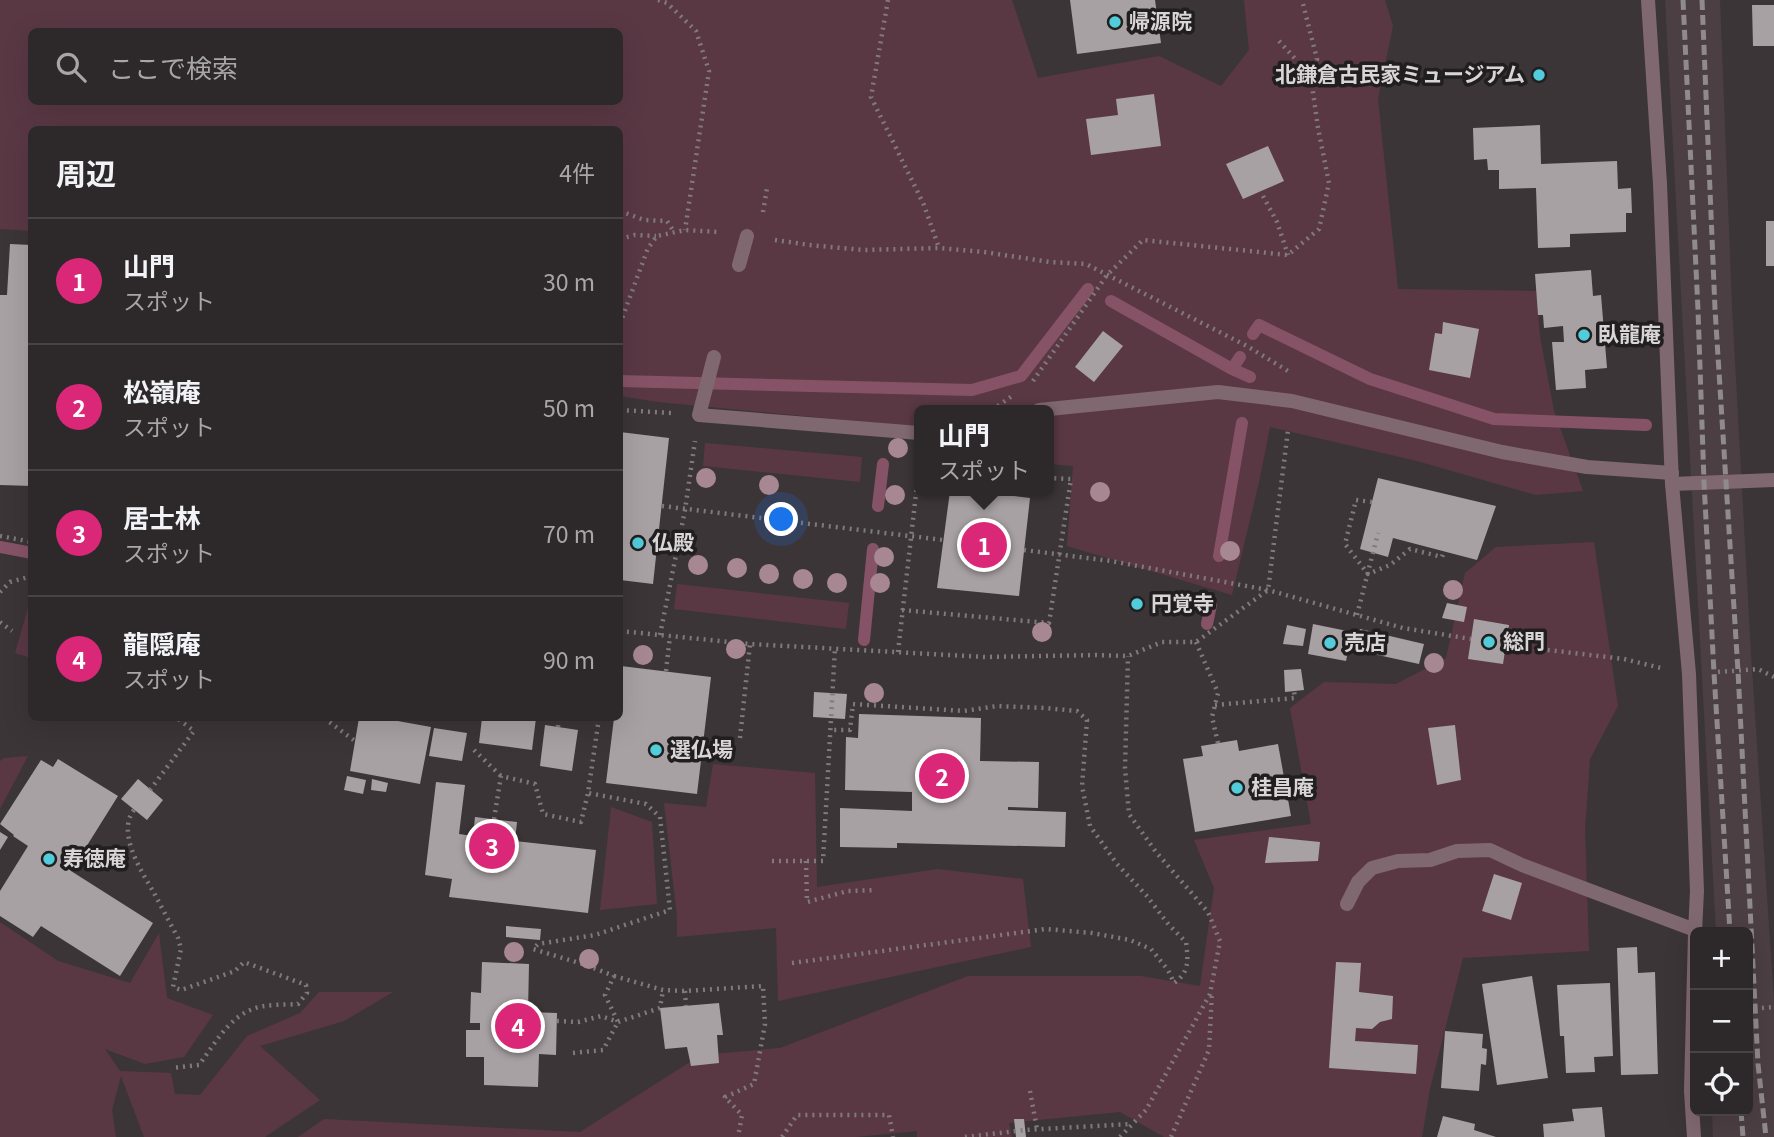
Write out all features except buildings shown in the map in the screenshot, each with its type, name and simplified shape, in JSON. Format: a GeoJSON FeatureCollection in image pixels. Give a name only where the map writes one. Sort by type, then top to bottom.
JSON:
{"type":"FeatureCollection","features":[{"type":"Feature","properties":{"kind":"street"},"geometry":{"type":"LineString","coordinates":[[1648,0],[1672,479],[1689,674],[1697,891],[1695,927]]}},
{"type":"Feature","properties":{"kind":"street"},"geometry":{"type":"LineString","coordinates":[[738,265],[747,236]]}},
{"type":"Feature","properties":{"kind":"street"},"geometry":{"type":"LineString","coordinates":[[714,356],[699,415],[914,433]]}},
{"type":"Feature","properties":{"kind":"street"},"geometry":{"type":"LineString","coordinates":[[1054,408],[1218,392],[1292,401],[1502,452],[1587,467],[1672,479],[1774,480]]}},
{"type":"Feature","properties":{"kind":"street"},"geometry":{"type":"LineString","coordinates":[[1347,904],[1358,882],[1372,868],[1398,861],[1430,860],[1457,851],[1490,850],[1521,865],[1690,930]]}},
{"type":"Feature","properties":{"kind":"street"},"geometry":{"type":"LineString","coordinates":[[1694,990],[1691,1091],[1694,1137]]}},
{"type":"Feature","properties":{"kind":"path"},"geometry":{"type":"LineString","coordinates":[[658,0],[667,3],[696,32],[709,71],[685,230]]}},
{"type":"Feature","properties":{"kind":"path"},"geometry":{"type":"LineString","coordinates":[[888,0],[871,97],[924,205],[939,248]]}},
{"type":"Feature","properties":{"kind":"path"},"geometry":{"type":"LineString","coordinates":[[1033,381],[1107,275],[1143,240],[1288,255],[1319,229],[1329,183],[1310,71],[1317,60],[1302,0]]}},
{"type":"Feature","properties":{"kind":"path"},"geometry":{"type":"LineString","coordinates":[[1279,41],[1310,71]]}},
{"type":"Feature","properties":{"kind":"path"},"geometry":{"type":"LineString","coordinates":[[763,213],[767,188]]}},
{"type":"Feature","properties":{"kind":"path"},"geometry":{"type":"LineString","coordinates":[[1263,196],[1277,222],[1288,255]]}},
{"type":"Feature","properties":{"kind":"path"},"geometry":{"type":"LineString","coordinates":[[623,212],[644,220],[667,221],[674,232]]}},
{"type":"Feature","properties":{"kind":"path"},"geometry":{"type":"LineString","coordinates":[[623,238],[635,235],[657,236],[685,230],[710,231],[863,250],[939,248],[1086,264],[1247,346]]}},
{"type":"Feature","properties":{"kind":"path"},"geometry":{"type":"LineString","coordinates":[[623,316],[648,248],[657,236]]}},
{"type":"Feature","properties":{"kind":"path"},"geometry":{"type":"LineString","coordinates":[[999,405],[1023,388]]}},
{"type":"Feature","properties":{"kind":"path"},"geometry":{"type":"LineString","coordinates":[[623,631],[750,644],[985,657],[1128,656],[1162,642],[1196,642],[1268,590],[1292,401]]}},
{"type":"Feature","properties":{"kind":"path"},"geometry":{"type":"LineString","coordinates":[[623,410],[699,415],[685,510],[660,635]]}},
{"type":"Feature","properties":{"kind":"path"},"geometry":{"type":"LineString","coordinates":[[902,610],[1049,623],[1071,479],[1054,478]]}},
{"type":"Feature","properties":{"kind":"path"},"geometry":{"type":"LineString","coordinates":[[898,652],[916,496]]}},
{"type":"Feature","properties":{"kind":"path"},"geometry":{"type":"LineString","coordinates":[[1368,575],[1345,544],[1356,500],[1372,502]]}},
{"type":"Feature","properties":{"kind":"path"},"geometry":{"type":"LineString","coordinates":[[662,506],[943,540]]}},
{"type":"Feature","properties":{"kind":"path"},"geometry":{"type":"LineString","coordinates":[[1357,615],[1378,533]]}},
{"type":"Feature","properties":{"kind":"path"},"geometry":{"type":"LineString","coordinates":[[0,536],[28,541]]}},
{"type":"Feature","properties":{"kind":"path"},"geometry":{"type":"LineString","coordinates":[[1368,575],[1390,565],[1410,549],[1441,557],[1444,552]]}},
{"type":"Feature","properties":{"kind":"path"},"geometry":{"type":"LineString","coordinates":[[1024,550],[1111,561],[1268,590],[1403,628],[1471,639]]}},
{"type":"Feature","properties":{"kind":"path"},"geometry":{"type":"LineString","coordinates":[[0,592],[10,582],[28,577]]}},
{"type":"Feature","properties":{"kind":"path"},"geometry":{"type":"LineString","coordinates":[[0,622],[12,631]]}},
{"type":"Feature","properties":{"kind":"path"},"geometry":{"type":"LineString","coordinates":[[666,671],[670,636]]}},
{"type":"Feature","properties":{"kind":"path"},"geometry":{"type":"LineString","coordinates":[[1196,642],[1218,693],[1212,717],[1218,743]]}},
{"type":"Feature","properties":{"kind":"path"},"geometry":{"type":"LineString","coordinates":[[740,738],[750,644]]}},
{"type":"Feature","properties":{"kind":"path"},"geometry":{"type":"LineString","coordinates":[[1506,645],[1624,659]]}},
{"type":"Feature","properties":{"kind":"path"},"geometry":{"type":"LineString","coordinates":[[772,861],[823,860],[835,648]]}},
{"type":"Feature","properties":{"kind":"path"},"geometry":{"type":"LineString","coordinates":[[1120,1137],[1146,1110],[1210,994],[1220,941],[1208,912],[1156,852],[1129,814],[1125,768],[1128,656]]}},
{"type":"Feature","properties":{"kind":"path"},"geometry":{"type":"LineString","coordinates":[[1689,674],[1758,669],[1774,677],[1774,686]]}},
{"type":"Feature","properties":{"kind":"path"},"geometry":{"type":"LineString","coordinates":[[1215,705],[1295,698],[1294,691]]}},
{"type":"Feature","properties":{"kind":"path"},"geometry":{"type":"LineString","coordinates":[[792,963],[1046,929],[1130,940],[1151,949],[1168,970],[1174,983],[1183,977],[1188,961],[1186,942],[1117,864],[1090,826],[1082,786],[1087,720],[1077,711],[997,706],[964,711],[853,704],[850,730],[830,730]]}},
{"type":"Feature","properties":{"kind":"path"},"geometry":{"type":"LineString","coordinates":[[150,790],[194,731],[181,721]]}},
{"type":"Feature","properties":{"kind":"path"},"geometry":{"type":"LineString","coordinates":[[328,721],[355,741]]}},
{"type":"Feature","properties":{"kind":"path"},"geometry":{"type":"LineString","coordinates":[[558,727],[559,721]]}},
{"type":"Feature","properties":{"kind":"path"},"geometry":{"type":"LineString","coordinates":[[474,750],[501,776],[535,784],[542,814],[581,822],[599,721]]}},
{"type":"Feature","properties":{"kind":"path"},"geometry":{"type":"LineString","coordinates":[[494,819],[501,776]]}},
{"type":"Feature","properties":{"kind":"path"},"geometry":{"type":"LineString","coordinates":[[588,793],[646,804],[660,817],[670,909],[595,935],[538,944],[533,949],[663,990],[763,986],[765,1024],[754,1084],[725,1097],[742,1115],[738,1137]]}},
{"type":"Feature","properties":{"kind":"path"},"geometry":{"type":"LineString","coordinates":[[134,810],[129,816],[128,835],[135,859],[178,938],[181,949],[173,987],[181,990],[204,982],[235,971],[244,962],[306,985],[307,993],[298,1004],[253,1009],[238,1018],[222,1032],[199,1065],[171,1068]]}},
{"type":"Feature","properties":{"kind":"path"},"geometry":{"type":"LineString","coordinates":[[806,861],[807,902],[848,891],[876,890]]}},
{"type":"Feature","properties":{"kind":"path"},"geometry":{"type":"LineString","coordinates":[[614,976],[605,995],[618,1022]]}},
{"type":"Feature","properties":{"kind":"path"},"geometry":{"type":"LineString","coordinates":[[1171,1137],[1209,1050],[1213,980]]}},
{"type":"Feature","properties":{"kind":"path"},"geometry":{"type":"LineString","coordinates":[[557,1021],[578,1022],[601,1016],[618,1022],[660,1008],[663,990]]}},
{"type":"Feature","properties":{"kind":"path"},"geometry":{"type":"LineString","coordinates":[[685,991],[687,1006]]}},
{"type":"Feature","properties":{"kind":"path"},"geometry":{"type":"LineString","coordinates":[[1753,1009],[1774,1007]]}},
{"type":"Feature","properties":{"kind":"path"},"geometry":{"type":"LineString","coordinates":[[573,1053],[603,1050],[618,1022]]}},
{"type":"Feature","properties":{"kind":"path"},"geometry":{"type":"LineString","coordinates":[[1030,1091],[1037,1129]]}},
{"type":"Feature","properties":{"kind":"path"},"geometry":{"type":"LineString","coordinates":[[782,1137],[797,1115],[889,1115],[893,1137]]}},
{"type":"Feature","properties":{"kind":"path"},"geometry":{"type":"LineString","coordinates":[[965,1137],[1037,1129],[1132,1124]]}},
{"type":"Feature","properties":{"kind":"shaded area"},"geometry":{"type":"Polygon","coordinates":[[[0,0],[1012,0],[1038,78],[1159,56],[1221,86],[1249,50],[1244,0],[1385,0],[1393,26],[1378,99],[1398,289],[1536,291],[1540,336],[1554,411],[1583,491],[1536,495],[1417,461],[1270,427],[1232,595],[1067,546],[1073,466],[1054,464],[1054,405],[914,405],[914,427],[623,396],[623,126],[28,126],[28,231],[0,229],[0,0]]]}},
{"type":"Feature","properties":{"kind":"shaded area"},"geometry":{"type":"Polygon","coordinates":[[[1665,0],[1720,0],[1732,307],[1774,1002],[1774,1137],[1713,1137],[1712,1116],[1753,1116],[1753,927],[1716,927],[1665,0]]]}},
{"type":"Feature","properties":{"kind":"shaded area"},"geometry":{"type":"Polygon","coordinates":[[[705,443],[862,457],[860,482],[703,466],[705,443]]]}},
{"type":"Feature","properties":{"kind":"shaded area"},"geometry":{"type":"Polygon","coordinates":[[[1594,542],[1618,706],[1590,759],[1585,830],[1589,951],[1463,958],[1430,1089],[1422,1137],[1164,1137],[1120,1112],[1009,1123],[1012,1137],[917,1137],[917,1131],[856,1137],[298,1137],[324,1119],[580,1132],[701,1055],[780,1048],[968,976],[1141,976],[1200,986],[1214,888],[1194,840],[1311,824],[1290,708],[1324,682],[1396,684],[1446,658],[1465,573],[1496,547],[1594,542]]]}},
{"type":"Feature","properties":{"kind":"shaded area"},"geometry":{"type":"Polygon","coordinates":[[[677,584],[849,603],[846,629],[674,609],[677,584]]]}},
{"type":"Feature","properties":{"kind":"shaded area"},"geometry":{"type":"Polygon","coordinates":[[[28,608],[28,657],[15,653],[28,608]]]}},
{"type":"Feature","properties":{"kind":"shaded area"},"geometry":{"type":"Polygon","coordinates":[[[28,756],[0,809],[0,761],[4,758],[28,756]]]}},
{"type":"Feature","properties":{"kind":"shaded area"},"geometry":{"type":"Polygon","coordinates":[[[713,764],[815,773],[817,887],[938,869],[1023,879],[1031,947],[778,1001],[776,928],[677,937],[664,803],[706,807],[713,764]]]}},
{"type":"Feature","properties":{"kind":"shaded area"},"geometry":{"type":"Polygon","coordinates":[[[611,807],[652,822],[657,904],[600,910],[611,807]]]}},
{"type":"Feature","properties":{"kind":"shaded area"},"geometry":{"type":"Polygon","coordinates":[[[0,922],[58,961],[130,983],[159,933],[167,998],[213,1015],[184,1057],[145,1064],[105,1049],[120,1071],[171,1073],[175,1094],[200,1095],[247,1036],[300,1013],[319,992],[393,992],[344,1021],[260,1046],[320,1100],[265,1137],[144,1137],[121,1076],[112,1110],[116,1137],[0,1137],[0,922]]]}},
{"type":"Feature","properties":{"kind":"waterway"},"geometry":{"type":"LineString","coordinates":[[623,381],[972,390],[1021,376],[1088,289]]}},
{"type":"Feature","properties":{"kind":"waterway"},"geometry":{"type":"LineString","coordinates":[[1111,301],[1232,369],[1240,357]]}},
{"type":"Feature","properties":{"kind":"waterway"},"geometry":{"type":"LineString","coordinates":[[1253,334],[1259,325],[1370,379],[1494,419],[1646,425]]}},
{"type":"Feature","properties":{"kind":"waterway"},"geometry":{"type":"LineString","coordinates":[[1232,369],[1250,377]]}},
{"type":"Feature","properties":{"kind":"waterway"},"geometry":{"type":"LineString","coordinates":[[1219,556],[1242,423]]}},
{"type":"Feature","properties":{"kind":"waterway"},"geometry":{"type":"LineString","coordinates":[[878,506],[883,464]]}},
{"type":"Feature","properties":{"kind":"waterway"},"geometry":{"type":"LineString","coordinates":[[0,547],[28,552]]}},
{"type":"Feature","properties":{"kind":"waterway"},"geometry":{"type":"LineString","coordinates":[[864,640],[873,549]]}},
{"type":"Feature","properties":{"kind":"waterway"},"geometry":{"type":"LineString","coordinates":[[1207,624],[1211,605]]}},
{"type":"Feature","properties":{"kind":"railway"},"geometry":{"type":"LineString","coordinates":[[1683,0],[1704,482],[1730,927]]}},
{"type":"Feature","properties":{"kind":"railway"},"geometry":{"type":"LineString","coordinates":[[1702,0],[1715,309],[1738,671],[1758,1064],[1766,1137]]}},
{"type":"Feature","properties":{"kind":"railway"},"geometry":{"type":"LineString","coordinates":[[1741,1116],[1743,1137]]}},
{"type":"Feature","properties":{"kind":"place","name":"帰源院"},"geometry":{"type":"Point","coordinates":[1115,22]}},
{"type":"Feature","properties":{"kind":"place","name":"北鎌倉古民家ミュージアム"},"geometry":{"type":"Point","coordinates":[1539,75]}},
{"type":"Feature","properties":{"kind":"place","name":"臥龍庵"},"geometry":{"type":"Point","coordinates":[1584,335]}},
{"type":"Feature","properties":{"kind":"place","name":"仏殿"},"geometry":{"type":"Point","coordinates":[638,543]}},
{"type":"Feature","properties":{"kind":"place","name":"山門"},"geometry":{"type":"Point","coordinates":[984,545]}},
{"type":"Feature","properties":{"kind":"place","name":"円覚寺"},"geometry":{"type":"Point","coordinates":[1137,604]}},
{"type":"Feature","properties":{"kind":"place","name":"総門"},"geometry":{"type":"Point","coordinates":[1489,642]}},
{"type":"Feature","properties":{"kind":"place","name":"売店"},"geometry":{"type":"Point","coordinates":[1330,643]}},
{"type":"Feature","properties":{"kind":"place","name":"選仏場"},"geometry":{"type":"Point","coordinates":[656,750]}},
{"type":"Feature","properties":{"kind":"place","name":"松嶺庵"},"geometry":{"type":"Point","coordinates":[942,776]}},
{"type":"Feature","properties":{"kind":"place","name":"桂昌庵"},"geometry":{"type":"Point","coordinates":[1237,788]}},
{"type":"Feature","properties":{"kind":"place","name":"居士林"},"geometry":{"type":"Point","coordinates":[492,846]}},
{"type":"Feature","properties":{"kind":"place","name":"寿徳庵"},"geometry":{"type":"Point","coordinates":[49,859]}},
{"type":"Feature","properties":{"kind":"place","name":"龍隠庵"},"geometry":{"type":"Point","coordinates":[518,1026]}}]}
